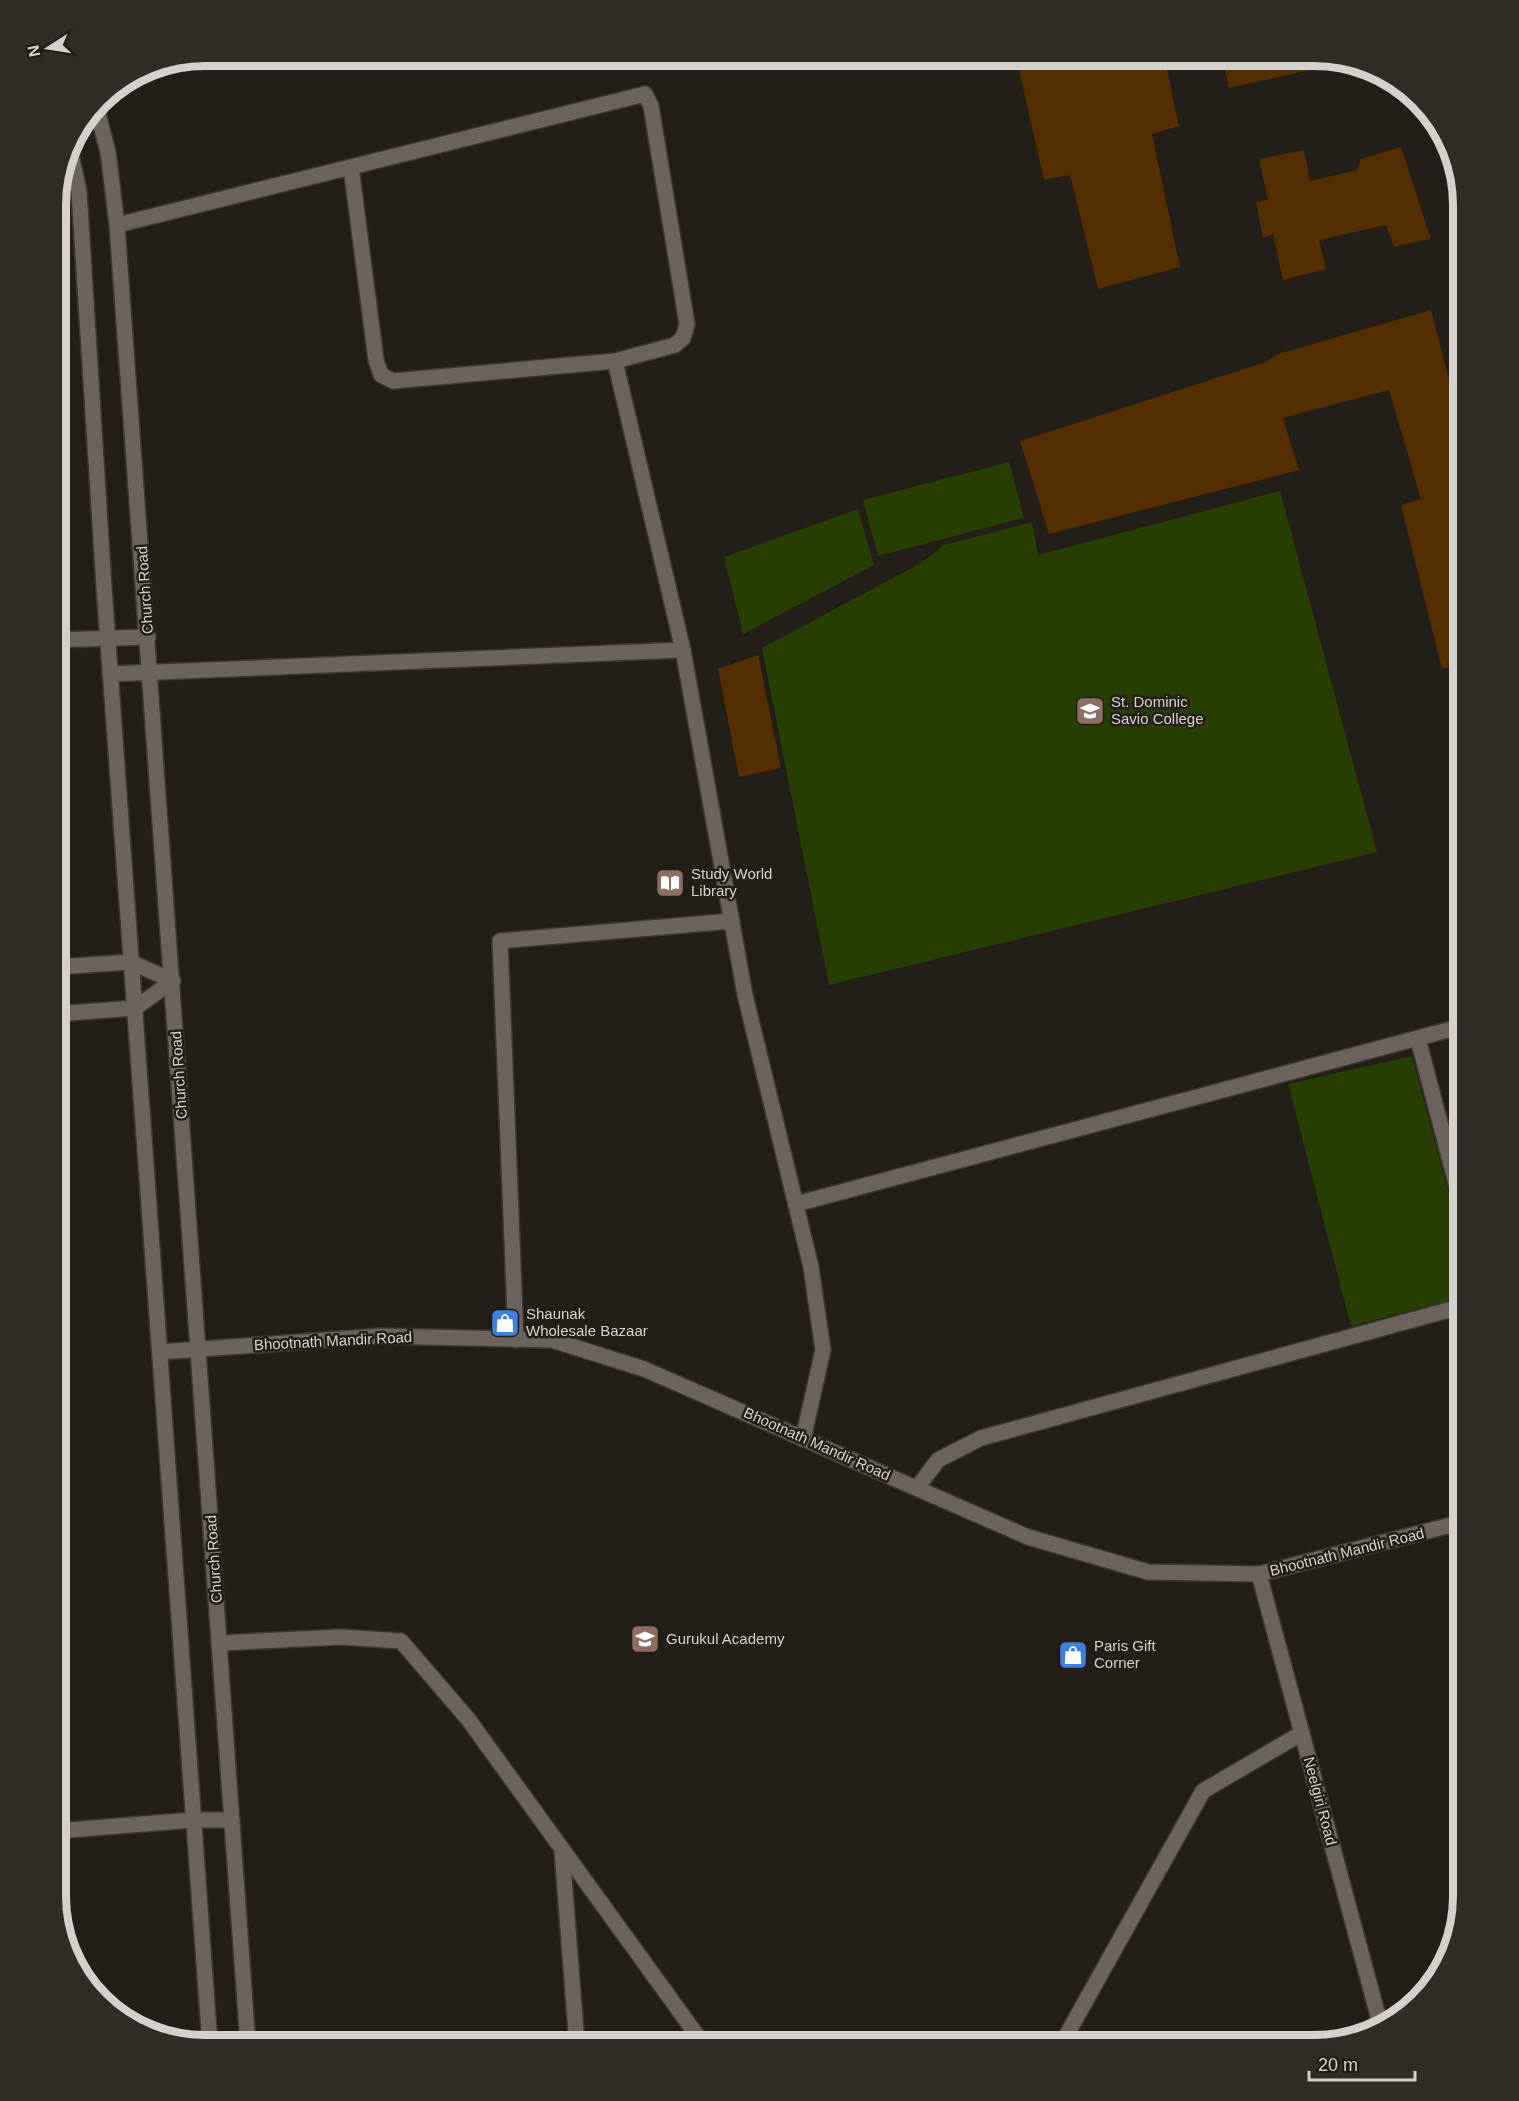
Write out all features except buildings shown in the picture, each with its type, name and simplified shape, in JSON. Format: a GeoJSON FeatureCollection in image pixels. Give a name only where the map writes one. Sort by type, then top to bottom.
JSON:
{"type":"FeatureCollection","features":[{"type":"Feature","properties":{"kind":"street"},"geometry":{"type":"LineString","coordinates":[[117,225],[645,94],[651,106],[687,324],[683,338],[675,345],[615,361],[393,381],[381,375],[376,360],[351,167]]}},
{"type":"Feature","properties":{"kind":"street","name":"Church Road"},"geometry":{"type":"LineString","coordinates":[[98,115],[108,152],[117,225],[247,2035]]}},
{"type":"Feature","properties":{"kind":"street"},"geometry":{"type":"LineString","coordinates":[[73,162],[79,191],[110,674],[209,2035]]}},
{"type":"Feature","properties":{"kind":"street"},"geometry":{"type":"LineString","coordinates":[[615,361],[683,650],[745,995],[811,1267],[824,1350],[803,1438]]}},
{"type":"Feature","properties":{"kind":"street"},"geometry":{"type":"LineString","coordinates":[[66,640],[148,637]]}},
{"type":"Feature","properties":{"kind":"street"},"geometry":{"type":"LineString","coordinates":[[110,674],[683,650]]}},
{"type":"Feature","properties":{"kind":"street"},"geometry":{"type":"LineString","coordinates":[[516,1340],[500,941],[732,921]]}},
{"type":"Feature","properties":{"kind":"street"},"geometry":{"type":"LineString","coordinates":[[66,966],[131,962],[173,981]]}},
{"type":"Feature","properties":{"kind":"street"},"geometry":{"type":"LineString","coordinates":[[66,1013],[135,1008],[173,981]]}},
{"type":"Feature","properties":{"kind":"street"},"geometry":{"type":"LineString","coordinates":[[795,1204],[1453,1029]]}},
{"type":"Feature","properties":{"kind":"street"},"geometry":{"type":"LineString","coordinates":[[1418,1039],[1453,1169]]}},
{"type":"Feature","properties":{"kind":"street"},"geometry":{"type":"LineString","coordinates":[[917,1488],[938,1460],[981,1438],[1453,1309]]}},
{"type":"Feature","properties":{"kind":"street","name":"Bhootnath Mandir Road"},"geometry":{"type":"LineString","coordinates":[[160,1352],[381,1336],[552,1340],[644,1369],[1028,1537],[1148,1572],[1259,1574],[1453,1525]]}},
{"type":"Feature","properties":{"kind":"street","name":"Neelgiri Road"},"geometry":{"type":"LineString","coordinates":[[1259,1574],[1378,2019]]}},
{"type":"Feature","properties":{"kind":"street"},"geometry":{"type":"LineString","coordinates":[[220,1643],[341,1637],[401,1641],[468,1719],[697,2035]]}},
{"type":"Feature","properties":{"kind":"street"},"geometry":{"type":"LineString","coordinates":[[1067,2035],[1203,1791],[1302,1732]]}},
{"type":"Feature","properties":{"kind":"street"},"geometry":{"type":"LineString","coordinates":[[66,1830],[193,1820],[232,1820]]}},
{"type":"Feature","properties":{"kind":"street"},"geometry":{"type":"LineString","coordinates":[[562,1849],[576,2035]]}},
{"type":"Feature","properties":{"kind":"green space"},"geometry":{"type":"Polygon","coordinates":[[[1009,462],[1024,518],[878,556],[863,500],[1009,462]]]}},
{"type":"Feature","properties":{"kind":"green space"},"geometry":{"type":"Polygon","coordinates":[[[1280,491],[1377,852],[829,985],[762,648],[921,563],[944,545],[1032,522],[1038,555],[1280,491]]]}},
{"type":"Feature","properties":{"kind":"green space"},"geometry":{"type":"Polygon","coordinates":[[[858,509],[874,565],[743,634],[724,557],[858,509]]]}},
{"type":"Feature","properties":{"kind":"green space"},"geometry":{"type":"Polygon","coordinates":[[[1412,1056],[1453,1210],[1453,1300],[1351,1326],[1288,1084],[1412,1056]]]}},
{"type":"Feature","properties":{"kind":"place","name":"St. Dominic Savio College"},"geometry":{"type":"Point","coordinates":[1090,711]}},
{"type":"Feature","properties":{"kind":"place","name":"Study World Library"},"geometry":{"type":"Point","coordinates":[670,883]}},
{"type":"Feature","properties":{"kind":"place","name":"Shaunak Wholesale Bazaar"},"geometry":{"type":"Point","coordinates":[505,1323]}},
{"type":"Feature","properties":{"kind":"place","name":"Gurukul Academy"},"geometry":{"type":"Point","coordinates":[645,1639]}},
{"type":"Feature","properties":{"kind":"place","name":"Paris Gift Corner"},"geometry":{"type":"Point","coordinates":[1073,1655]}}]}
